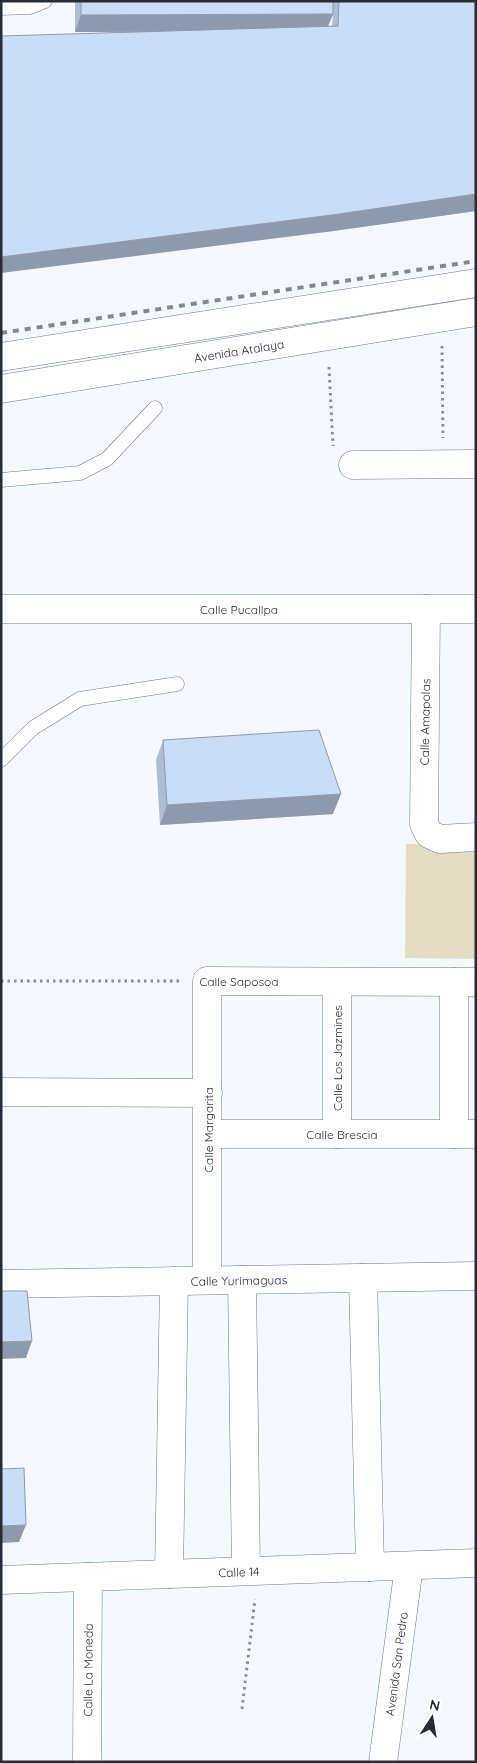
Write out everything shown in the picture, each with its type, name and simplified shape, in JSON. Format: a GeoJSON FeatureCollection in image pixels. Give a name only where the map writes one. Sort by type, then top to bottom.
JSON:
{"type":"FeatureCollection","features":[{"type":"Feature","properties":{"kind":"street"},"geometry":{"type":"LineString","coordinates":[[1,357],[476,283]]}},
{"type":"Feature","properties":{"kind":"street","name":"Avenida Atalaya"},"geometry":{"type":"LineString","coordinates":[[1,389],[476,312]]}},
{"type":"Feature","properties":{"kind":"street"},"geometry":{"type":"LineString","coordinates":[[353,465],[476,464]]}},
{"type":"Feature","properties":{"kind":"street","name":"Calle Pucallpa"},"geometry":{"type":"LineString","coordinates":[[1,609],[476,609]]}},
{"type":"Feature","properties":{"kind":"street","name":"Calle Amapolas"},"geometry":{"type":"LineString","coordinates":[[426,610],[424,824],[429,834],[440,839],[476,837]]}},
{"type":"Feature","properties":{"kind":"street","name":"Calle Saposoa"},"geometry":{"type":"LineString","coordinates":[[207,981],[465,982]]}},
{"type":"Feature","properties":{"kind":"street","name":"Calle Margarita"},"geometry":{"type":"LineString","coordinates":[[207,981],[208,1280]]}},
{"type":"Feature","properties":{"kind":"street","name":"Calle Los Jazmines"},"geometry":{"type":"LineString","coordinates":[[337,982],[337,1134]]}},
{"type":"Feature","properties":{"kind":"street"},"geometry":{"type":"LineString","coordinates":[[465,982],[465,1134]]}},
{"type":"Feature","properties":{"kind":"street"},"geometry":{"type":"LineString","coordinates":[[1,1092],[208,1093]]}},
{"type":"Feature","properties":{"kind":"street","name":"Calle Brescia"},"geometry":{"type":"LineString","coordinates":[[208,1134],[465,1134]]}},
{"type":"Feature","properties":{"kind":"street","name":"Calle Yurimaguas"},"geometry":{"type":"LineString","coordinates":[[1,1284],[476,1276]]}},
{"type":"Feature","properties":{"kind":"street"},"geometry":{"type":"LineString","coordinates":[[363,1278],[370,1567]]}},
{"type":"Feature","properties":{"kind":"street"},"geometry":{"type":"LineString","coordinates":[[242,1280],[252,1571]]}},
{"type":"Feature","properties":{"kind":"street"},"geometry":{"type":"LineString","coordinates":[[170,1574],[174,1281]]}},
{"type":"Feature","properties":{"kind":"street","name":"Calle 14"},"geometry":{"type":"LineString","coordinates":[[1,1580],[476,1564]]}},
{"type":"Feature","properties":{"kind":"street","name":"Avenida San Pedro"},"geometry":{"type":"LineString","coordinates":[[384,1762],[409,1566]]}},
{"type":"Feature","properties":{"kind":"street","name":"Calle La Moneda"},"geometry":{"type":"LineString","coordinates":[[87,1762],[88,1577]]}},
{"type":"Feature","properties":{"kind":"lane"},"geometry":{"type":"LineString","coordinates":[[1,8],[30,7],[45,1]]}},
{"type":"Feature","properties":{"kind":"lane"},"geometry":{"type":"LineString","coordinates":[[1,480],[80,473],[107,459],[155,408]]}},
{"type":"Feature","properties":{"kind":"lane"},"geometry":{"type":"LineString","coordinates":[[1,760],[34,728],[80,699],[177,684]]}},
{"type":"Feature","properties":{"kind":"path"},"geometry":{"type":"LineString","coordinates":[[442,346],[443,463]]}},
{"type":"Feature","properties":{"kind":"path"},"geometry":{"type":"LineString","coordinates":[[329,367],[334,466],[353,465]]}},
{"type":"Feature","properties":{"kind":"path","name":"Calle Saposoa"},"geometry":{"type":"LineString","coordinates":[[1,981],[207,981]]}},
{"type":"Feature","properties":{"kind":"path"},"geometry":{"type":"LineString","coordinates":[[242,1708],[252,1571]]}},
{"type":"Feature","properties":{"kind":"shaded area"},"geometry":{"type":"Polygon","coordinates":[[[406,844],[476,845],[476,959],[405,958],[406,844]]]}},
{"type":"Feature","properties":{"kind":"building"},"geometry":{"type":"Polygon","coordinates":[[[81,1],[333,1],[333,14],[81,15],[81,1]]]}},
{"type":"Feature","properties":{"kind":"building"},"geometry":{"type":"Polygon","coordinates":[[[339,1],[476,1],[476,194],[332,215],[1,257],[1,36],[338,26],[339,1]]]}},
{"type":"Feature","properties":{"kind":"building"},"geometry":{"type":"Polygon","coordinates":[[[319,730],[341,794],[167,805],[163,740],[319,730]]]}},
{"type":"Feature","properties":{"kind":"building"},"geometry":{"type":"Polygon","coordinates":[[[1,1291],[27,1291],[32,1341],[1,1342],[1,1291]]]}},
{"type":"Feature","properties":{"kind":"building"},"geometry":{"type":"Polygon","coordinates":[[[24,1468],[26,1525],[1,1526],[1,1469],[24,1468]]]}},
{"type":"Feature","properties":{"kind":"railway"},"geometry":{"type":"LineString","coordinates":[[1,333],[476,261]]}}]}
